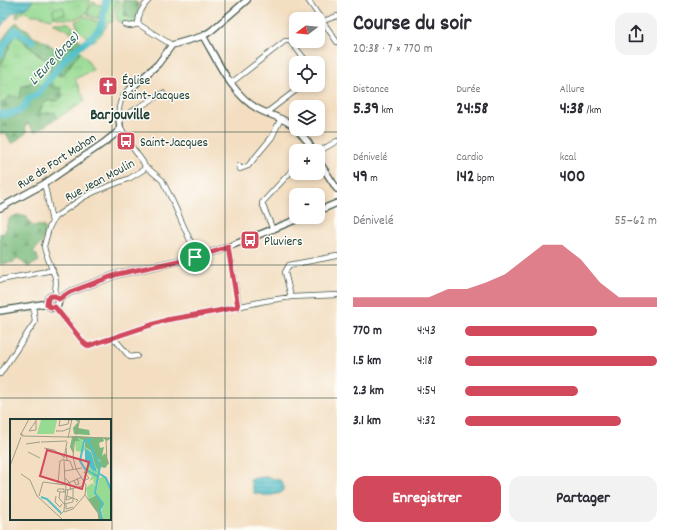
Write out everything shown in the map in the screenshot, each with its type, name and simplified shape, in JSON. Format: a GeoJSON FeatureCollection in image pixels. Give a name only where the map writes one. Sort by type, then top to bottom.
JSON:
{"type":"FeatureCollection","features":[{"type":"Feature","properties":{"kind":"street"},"geometry":{"type":"LineString","coordinates":[[138,24],[141,9],[149,0]]}},
{"type":"Feature","properties":{"kind":"street"},"geometry":{"type":"LineString","coordinates":[[195,257],[193,247],[162,180],[145,167],[132,147],[120,126],[118,110],[121,100],[127,92],[158,64],[172,45],[203,36],[247,0]]}},
{"type":"Feature","properties":{"kind":"street"},"geometry":{"type":"LineString","coordinates":[[311,1],[318,12]]}},
{"type":"Feature","properties":{"kind":"street"},"geometry":{"type":"LineString","coordinates":[[325,20],[337,16]]}},
{"type":"Feature","properties":{"kind":"street"},"geometry":{"type":"LineString","coordinates":[[125,25],[131,26],[138,24],[172,45]]}},
{"type":"Feature","properties":{"kind":"street"},"geometry":{"type":"LineString","coordinates":[[325,24],[337,42]]}},
{"type":"Feature","properties":{"kind":"street"},"geometry":{"type":"LineString","coordinates":[[203,36],[231,84],[245,100],[258,110],[289,122]]}},
{"type":"Feature","properties":{"kind":"street"},"geometry":{"type":"LineString","coordinates":[[231,84],[285,41],[290,41],[302,56]]}},
{"type":"Feature","properties":{"kind":"street"},"geometry":{"type":"LineString","coordinates":[[266,113],[294,92]]}},
{"type":"Feature","properties":{"kind":"street"},"geometry":{"type":"LineString","coordinates":[[119,119],[163,93]]}},
{"type":"Feature","properties":{"kind":"street"},"geometry":{"type":"LineString","coordinates":[[239,166],[240,169],[248,166],[272,137],[281,118]]}},
{"type":"Feature","properties":{"kind":"street","name":"Rue de Fort Mahon"},"geometry":{"type":"LineString","coordinates":[[0,208],[44,184],[105,142],[119,131],[120,126]]}},
{"type":"Feature","properties":{"kind":"street"},"geometry":{"type":"LineString","coordinates":[[302,136],[309,144]]}},
{"type":"Feature","properties":{"kind":"street"},"geometry":{"type":"LineString","coordinates":[[325,148],[337,141]]}},
{"type":"Feature","properties":{"kind":"street","name":"Rue Jean Moulin"},"geometry":{"type":"LineString","coordinates":[[58,298],[55,293],[55,277],[44,246],[49,228],[55,217],[84,197],[130,178],[143,170],[145,167]]}},
{"type":"Feature","properties":{"kind":"street"},"geometry":{"type":"LineString","coordinates":[[325,171],[337,189]]}},
{"type":"Feature","properties":{"kind":"street"},"geometry":{"type":"LineString","coordinates":[[272,230],[262,204],[289,174]]}},
{"type":"Feature","properties":{"kind":"street"},"geometry":{"type":"LineString","coordinates":[[44,184],[52,222]]}},
{"type":"Feature","properties":{"kind":"street"},"geometry":{"type":"LineString","coordinates":[[325,208],[337,203]]}},
{"type":"Feature","properties":{"kind":"street"},"geometry":{"type":"LineString","coordinates":[[47,304],[49,297],[53,296],[58,298],[118,274],[195,257],[228,247],[289,223]]}},
{"type":"Feature","properties":{"kind":"street"},"geometry":{"type":"LineString","coordinates":[[228,247],[238,307]]}},
{"type":"Feature","properties":{"kind":"street"},"geometry":{"type":"LineString","coordinates":[[291,297],[285,272],[289,265],[337,256]]}},
{"type":"Feature","properties":{"kind":"street"},"geometry":{"type":"LineString","coordinates":[[0,280],[53,270]]}},
{"type":"Feature","properties":{"kind":"street"},"geometry":{"type":"LineString","coordinates":[[0,311],[42,304],[55,307],[88,346],[166,320],[291,297],[337,295]]}},
{"type":"Feature","properties":{"kind":"street"},"geometry":{"type":"LineString","coordinates":[[55,307],[59,303],[58,298]]}},
{"type":"Feature","properties":{"kind":"street"},"geometry":{"type":"LineString","coordinates":[[0,374],[35,322],[32,305]]}},
{"type":"Feature","properties":{"kind":"street"},"geometry":{"type":"LineString","coordinates":[[113,337],[130,357],[137,356]]}},
{"type":"Feature","properties":{"kind":"green space"},"geometry":{"type":"Polygon","coordinates":[[[33,0],[91,0],[86,13],[75,19],[62,19],[54,17],[51,19],[37,15],[30,15],[26,11],[20,14],[17,18],[16,16],[18,11],[28,7],[33,0]]]}},
{"type":"Feature","properties":{"kind":"green space"},"geometry":{"type":"Polygon","coordinates":[[[108,0],[119,0],[114,10],[113,21],[108,23],[105,21],[108,0]]]}},
{"type":"Feature","properties":{"kind":"green space"},"geometry":{"type":"Polygon","coordinates":[[[122,0],[125,0],[124,1],[138,14],[136,24],[119,22],[117,19],[116,14],[122,0]]]}},
{"type":"Feature","properties":{"kind":"green space"},"geometry":{"type":"Polygon","coordinates":[[[125,0],[135,1],[139,5],[138,14],[133,20],[125,16],[125,0]]]}},
{"type":"Feature","properties":{"kind":"green space"},"geometry":{"type":"Polygon","coordinates":[[[93,2],[98,5],[103,4],[98,19],[87,14],[93,2]]]}},
{"type":"Feature","properties":{"kind":"green space"},"geometry":{"type":"Polygon","coordinates":[[[63,7],[65,14],[54,16],[53,9],[63,7]]]}},
{"type":"Feature","properties":{"kind":"green space"},"geometry":{"type":"Polygon","coordinates":[[[84,16],[94,20],[95,22],[100,22],[99,26],[87,38],[78,29],[75,21],[80,20],[84,16]]]}},
{"type":"Feature","properties":{"kind":"green space"},"geometry":{"type":"Polygon","coordinates":[[[17,22],[20,26],[28,30],[33,37],[46,42],[62,54],[73,40],[71,37],[76,37],[81,41],[77,46],[80,52],[62,76],[50,72],[52,62],[39,56],[15,33],[0,66],[1,43],[7,33],[17,22]]]}},
{"type":"Feature","properties":{"kind":"green space"},"geometry":{"type":"Polygon","coordinates":[[[52,23],[69,23],[73,27],[73,33],[64,28],[52,23]]]}},
{"type":"Feature","properties":{"kind":"green space"},"geometry":{"type":"Polygon","coordinates":[[[104,23],[107,25],[102,33],[98,38],[89,42],[100,31],[104,23]]]}},
{"type":"Feature","properties":{"kind":"green space"},"geometry":{"type":"Polygon","coordinates":[[[15,33],[39,56],[52,62],[47,77],[39,88],[22,97],[0,105],[0,66],[15,33]]]}},
{"type":"Feature","properties":{"kind":"green space"},"geometry":{"type":"Polygon","coordinates":[[[80,52],[87,59],[93,70],[75,79],[85,101],[57,118],[55,112],[41,114],[40,110],[46,101],[57,101],[55,89],[51,82],[55,74],[62,76],[80,52]]]}},
{"type":"Feature","properties":{"kind":"green space"},"geometry":{"type":"Polygon","coordinates":[[[45,79],[50,80],[55,89],[60,87],[63,96],[57,101],[46,101],[40,110],[41,114],[55,112],[57,118],[35,132],[28,124],[25,127],[27,132],[12,144],[6,133],[0,134],[0,105],[10,96],[20,98],[22,85],[35,82],[41,86],[45,79]]]}},
{"type":"Feature","properties":{"kind":"green space"},"geometry":{"type":"Polygon","coordinates":[[[18,215],[27,217],[33,226],[44,227],[42,240],[33,251],[37,255],[39,261],[28,267],[18,258],[14,262],[0,264],[0,233],[2,234],[5,232],[9,219],[18,215]]]}},
{"type":"Feature","properties":{"kind":"water"},"geometry":{"type":"Polygon","coordinates":[[[0,0],[33,0],[28,7],[13,13],[0,28],[0,0]]]}},
{"type":"Feature","properties":{"kind":"water"},"geometry":{"type":"Polygon","coordinates":[[[265,477],[280,480],[284,488],[281,493],[268,496],[254,493],[250,479],[265,477]]]}},
{"type":"Feature","properties":{"kind":"waterway","name":"L'Eure (bras)"},"geometry":{"type":"LineString","coordinates":[[0,114],[4,115],[19,111],[24,107],[28,99],[38,94],[65,59],[91,38],[100,28],[102,23],[106,0]]}},
{"type":"Feature","properties":{"kind":"waterway"},"geometry":{"type":"LineString","coordinates":[[0,54],[15,30],[32,41]]}},
{"type":"Feature","properties":{"kind":"place","name":"Église Saint-Jacques"},"geometry":{"type":"Point","coordinates":[108,86]}},
{"type":"Feature","properties":{"kind":"place","name":"Saint-Jacques"},"geometry":{"type":"Point","coordinates":[126,141]}},
{"type":"Feature","properties":{"kind":"place","name":"Pluviers"},"geometry":{"type":"Point","coordinates":[250,240]}},
{"type":"Feature","properties":{"kind":"district","name":"Barjouville"},"geometry":{"type":"Point","coordinates":[120,114]}},
{"type":"Feature","properties":{"kind":"route"},"geometry":{"type":"LineString","coordinates":[[228,247],[238,307],[166,320],[88,346],[55,307],[52,308],[47,304],[48,298],[51,296],[55,296],[59,299],[70,292],[118,274],[195,257],[228,247]]}}]}
